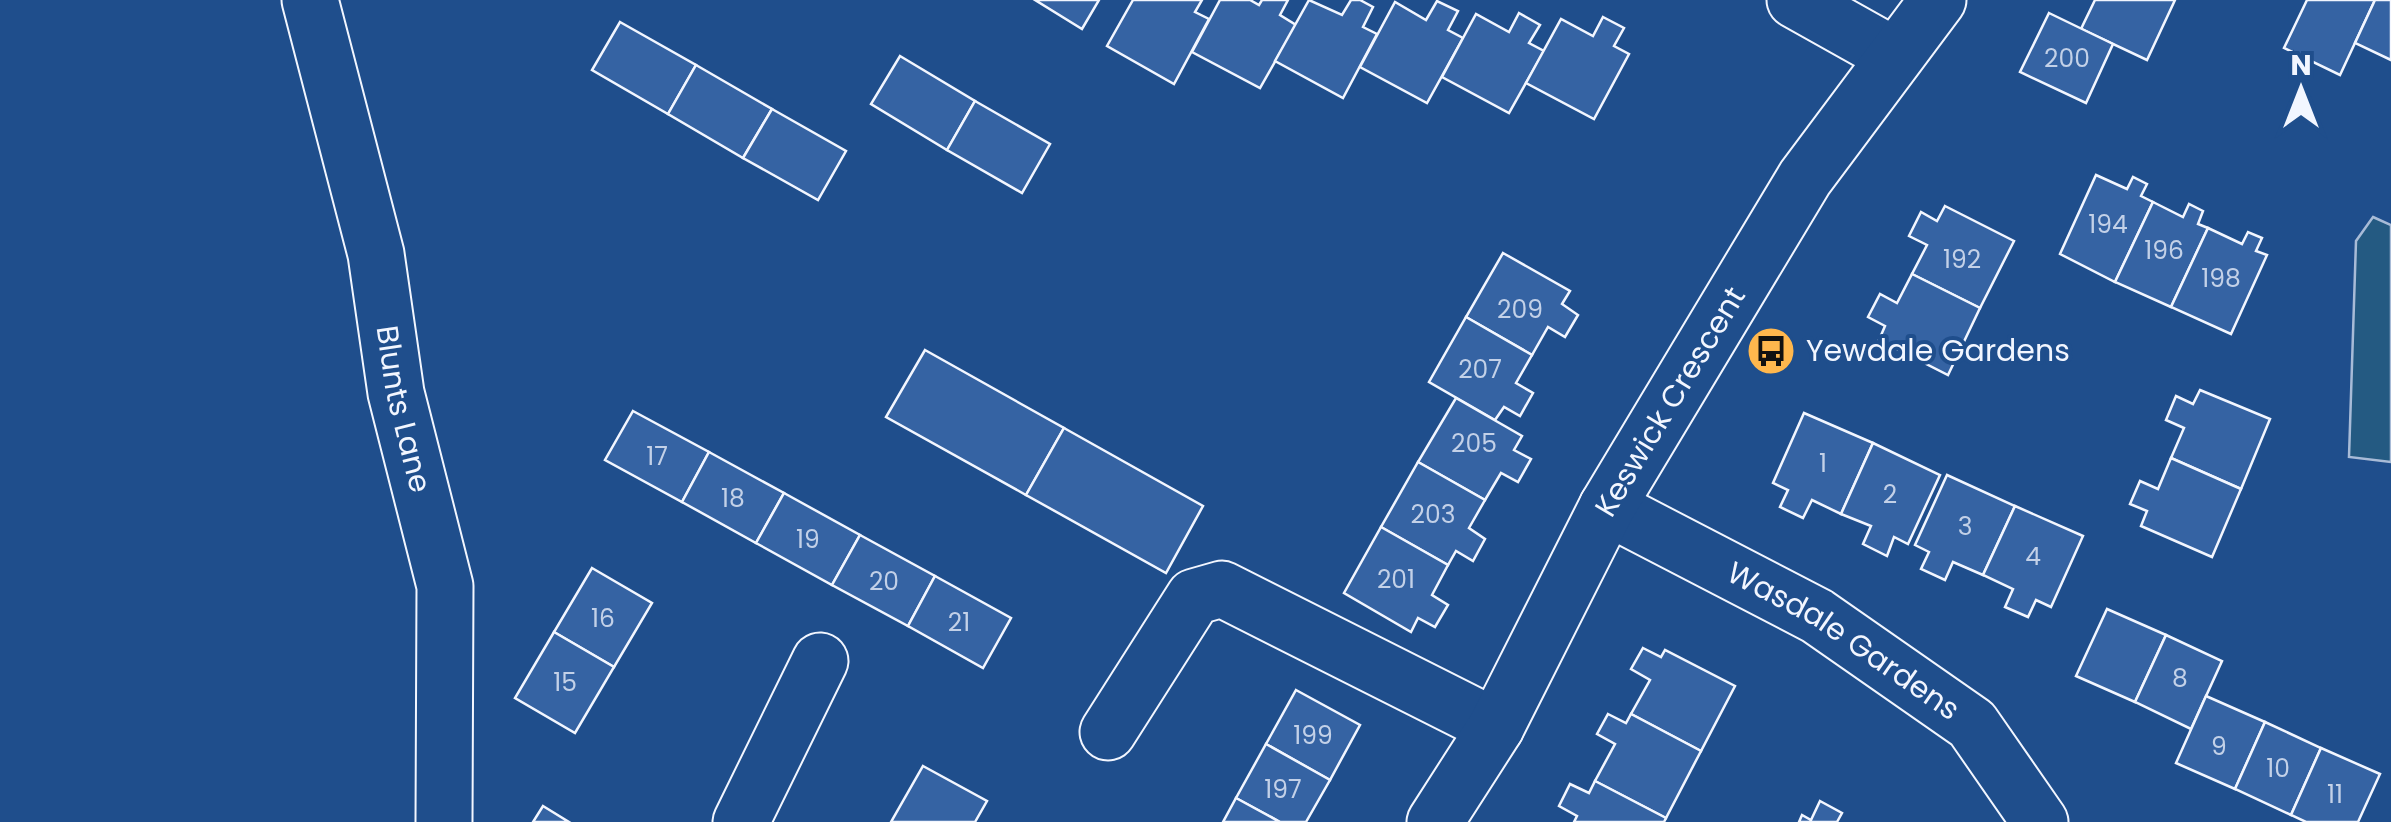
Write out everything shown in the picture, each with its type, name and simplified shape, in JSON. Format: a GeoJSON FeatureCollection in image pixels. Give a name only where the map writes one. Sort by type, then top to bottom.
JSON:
{"type":"FeatureCollection","features":[{"type":"Feature","properties":{"kind":"street","name":"Blunts Lane"},"geometry":{"type":"LineString","coordinates":[[310,0],[376,254],[396,393],[445,586],[444,822]]}},
{"type":"Feature","properties":{"kind":"street"},"geometry":{"type":"LineString","coordinates":[[1794,0],[1894,56]]}},
{"type":"Feature","properties":{"kind":"street","name":"Keswick Crescent"},"geometry":{"type":"LineString","coordinates":[[1435,822],[1496,728],[1607,507],[1805,178],[1938,0]]}},
{"type":"Feature","properties":{"kind":"street","name":"Wasdale Gardens"},"geometry":{"type":"LineString","coordinates":[[1607,507],[1818,616],[1972,724],[2040,822]]}},
{"type":"Feature","properties":{"kind":"street"},"geometry":{"type":"LineString","coordinates":[[1108,732],[1194,596],[1222,589],[1496,728]]}},
{"type":"Feature","properties":{"kind":"street"},"geometry":{"type":"LineString","coordinates":[[741,822],[820,662]]}},
{"type":"Feature","properties":{"kind":"shaded area"},"geometry":{"type":"Polygon","coordinates":[[[2373,217],[2391,225],[2391,462],[2349,457],[2356,241],[2373,217]]]}},
{"type":"Feature","properties":{"kind":"building"},"geometry":{"type":"Polygon","coordinates":[[[1035,0],[1099,0],[1082,29],[1035,0]]]}},
{"type":"Feature","properties":{"kind":"building"},"geometry":{"type":"Polygon","coordinates":[[[1133,0],[1202,0],[1195,12],[1209,19],[1174,84],[1107,46],[1133,0]]]}},
{"type":"Feature","properties":{"kind":"building"},"geometry":{"type":"Polygon","coordinates":[[[1220,0],[1250,0],[1259,5],[1262,0],[1288,0],[1280,15],[1296,25],[1260,88],[1192,52],[1220,0]]]}},
{"type":"Feature","properties":{"kind":"building"},"geometry":{"type":"Polygon","coordinates":[[[1309,0],[1342,15],[1351,0],[1373,7],[1363,27],[1377,34],[1343,98],[1275,61],[1309,0]]]}},
{"type":"Feature","properties":{"kind":"building"},"geometry":{"type":"Polygon","coordinates":[[[2095,0],[2175,0],[2147,60],[2081,29],[2095,0]]]}},
{"type":"Feature","properties":{"kind":"building"},"geometry":{"type":"Polygon","coordinates":[[[2307,0],[2375,0],[2340,75],[2284,48],[2307,0]]]}},
{"type":"Feature","properties":{"kind":"building"},"geometry":{"type":"Polygon","coordinates":[[[2375,0],[2391,0],[2391,60],[2355,43],[2375,0]]]}},
{"type":"Feature","properties":{"kind":"building"},"geometry":{"type":"Polygon","coordinates":[[[1437,1],[1458,11],[1448,30],[1463,38],[1427,103],[1360,67],[1395,2],[1426,20],[1437,1]]]}},
{"type":"Feature","properties":{"kind":"building"},"geometry":{"type":"Polygon","coordinates":[[[1519,13],[1540,25],[1529,43],[1544,51],[1509,113],[1442,77],[1476,14],[1509,32],[1519,13]]]}},
{"type":"Feature","properties":{"kind":"building"},"geometry":{"type":"Polygon","coordinates":[[[2049,13],[2113,44],[2086,103],[2020,72],[2049,13]]]}},
{"type":"Feature","properties":{"kind":"building"},"geometry":{"type":"Polygon","coordinates":[[[1603,17],[1624,28],[1614,46],[1629,54],[1594,119],[1526,83],[1561,19],[1593,36],[1603,17]]]}},
{"type":"Feature","properties":{"kind":"building"},"geometry":{"type":"Polygon","coordinates":[[[620,22],[696,65],[668,114],[592,70],[620,22]]]}},
{"type":"Feature","properties":{"kind":"building"},"geometry":{"type":"Polygon","coordinates":[[[900,56],[975,101],[947,150],[871,104],[900,56]]]}},
{"type":"Feature","properties":{"kind":"building"},"geometry":{"type":"Polygon","coordinates":[[[696,65],[772,109],[743,158],[668,114],[696,65]]]}},
{"type":"Feature","properties":{"kind":"building"},"geometry":{"type":"Polygon","coordinates":[[[975,101],[1050,144],[1022,193],[947,150],[975,101]]]}},
{"type":"Feature","properties":{"kind":"building"},"geometry":{"type":"Polygon","coordinates":[[[772,109],[846,151],[818,200],[743,158],[772,109]]]}},
{"type":"Feature","properties":{"kind":"building"},"geometry":{"type":"Polygon","coordinates":[[[2096,175],[2127,189],[2133,177],[2147,184],[2141,196],[2153,202],[2115,282],[2060,254],[2096,175]]]}},
{"type":"Feature","properties":{"kind":"building"},"geometry":{"type":"Polygon","coordinates":[[[2153,202],[2183,217],[2189,204],[2203,211],[2198,224],[2208,228],[2171,307],[2115,282],[2153,202]]]}},
{"type":"Feature","properties":{"kind":"building"},"geometry":{"type":"Polygon","coordinates":[[[1945,206],[2014,241],[1980,308],[1912,274],[1927,245],[1909,236],[1921,212],[1937,221],[1945,206]]]}},
{"type":"Feature","properties":{"kind":"building"},"geometry":{"type":"Polygon","coordinates":[[[2208,228],[2242,244],[2248,232],[2262,238],[2256,251],[2267,255],[2231,334],[2171,307],[2208,228]]]}},
{"type":"Feature","properties":{"kind":"building"},"geometry":{"type":"Polygon","coordinates":[[[1503,253],[1570,291],[1562,304],[1578,315],[1565,337],[1548,327],[1532,355],[1466,317],[1503,253]]]}},
{"type":"Feature","properties":{"kind":"building"},"geometry":{"type":"Polygon","coordinates":[[[1912,274],[1980,308],[1948,375],[1879,340],[1885,326],[1868,317],[1880,294],[1897,303],[1912,274]]]}},
{"type":"Feature","properties":{"kind":"building"},"geometry":{"type":"Polygon","coordinates":[[[1466,317],[1532,355],[1516,383],[1533,393],[1520,416],[1504,407],[1495,420],[1429,382],[1466,317]]]}},
{"type":"Feature","properties":{"kind":"building"},"geometry":{"type":"Polygon","coordinates":[[[925,350],[1064,428],[1026,495],[886,417],[925,350]]]}},
{"type":"Feature","properties":{"kind":"building"},"geometry":{"type":"Polygon","coordinates":[[[2200,390],[2270,419],[2241,489],[2171,458],[2184,428],[2166,420],[2176,396],[2193,404],[2200,390]]]}},
{"type":"Feature","properties":{"kind":"building"},"geometry":{"type":"Polygon","coordinates":[[[1456,398],[1522,436],[1514,450],[1531,459],[1518,482],[1501,473],[1485,500],[1418,462],[1456,398]]]}},
{"type":"Feature","properties":{"kind":"building"},"geometry":{"type":"Polygon","coordinates":[[[633,411],[709,452],[682,502],[605,460],[633,411]]]}},
{"type":"Feature","properties":{"kind":"building"},"geometry":{"type":"Polygon","coordinates":[[[1804,413],[1873,443],[1841,514],[1812,500],[1803,518],[1780,507],[1788,490],[1773,483],[1804,413]]]}},
{"type":"Feature","properties":{"kind":"building"},"geometry":{"type":"Polygon","coordinates":[[[1064,428],[1203,506],[1166,573],[1026,495],[1064,428]]]}},
{"type":"Feature","properties":{"kind":"building"},"geometry":{"type":"Polygon","coordinates":[[[1873,443],[1940,475],[1908,544],[1894,537],[1887,556],[1863,544],[1871,526],[1841,514],[1873,443]]]}},
{"type":"Feature","properties":{"kind":"building"},"geometry":{"type":"Polygon","coordinates":[[[709,452],[784,493],[756,543],[682,502],[709,452]]]}},
{"type":"Feature","properties":{"kind":"building"},"geometry":{"type":"Polygon","coordinates":[[[2171,458],[2241,489],[2212,557],[2141,526],[2147,511],[2130,504],[2140,481],[2158,489],[2171,458]]]}},
{"type":"Feature","properties":{"kind":"building"},"geometry":{"type":"Polygon","coordinates":[[[1418,462],[1485,500],[1469,528],[1485,539],[1473,561],[1456,551],[1448,565],[1381,527],[1418,462]]]}},
{"type":"Feature","properties":{"kind":"building"},"geometry":{"type":"Polygon","coordinates":[[[1947,475],[2015,506],[1983,575],[1953,562],[1945,580],[1921,569],[1929,552],[1915,545],[1947,475]]]}},
{"type":"Feature","properties":{"kind":"building"},"geometry":{"type":"Polygon","coordinates":[[[784,493],[860,535],[832,585],[756,543],[784,493]]]}},
{"type":"Feature","properties":{"kind":"building"},"geometry":{"type":"Polygon","coordinates":[[[2015,506],[2083,536],[2051,607],[2036,600],[2028,617],[2005,607],[2013,589],[1983,575],[2015,506]]]}},
{"type":"Feature","properties":{"kind":"building"},"geometry":{"type":"Polygon","coordinates":[[[1381,527],[1448,565],[1432,595],[1448,605],[1435,627],[1418,618],[1411,632],[1344,593],[1381,527]]]}},
{"type":"Feature","properties":{"kind":"building"},"geometry":{"type":"Polygon","coordinates":[[[860,535],[935,576],[908,626],[832,585],[860,535]]]}},
{"type":"Feature","properties":{"kind":"building"},"geometry":{"type":"Polygon","coordinates":[[[592,568],[652,603],[614,667],[554,632],[592,568]]]}},
{"type":"Feature","properties":{"kind":"building"},"geometry":{"type":"Polygon","coordinates":[[[935,576],[1011,618],[983,668],[908,626],[935,576]]]}},
{"type":"Feature","properties":{"kind":"building"},"geometry":{"type":"Polygon","coordinates":[[[2107,609],[2166,635],[2135,702],[2076,676],[2107,609]]]}},
{"type":"Feature","properties":{"kind":"building"},"geometry":{"type":"Polygon","coordinates":[[[554,632],[614,667],[575,733],[515,698],[554,632]]]}},
{"type":"Feature","properties":{"kind":"building"},"geometry":{"type":"Polygon","coordinates":[[[2166,635],[2222,661],[2191,729],[2135,702],[2166,635]]]}},
{"type":"Feature","properties":{"kind":"building"},"geometry":{"type":"Polygon","coordinates":[[[1643,648],[1661,657],[1665,650],[1735,686],[1701,751],[1631,714],[1650,680],[1631,669],[1643,648]]]}},
{"type":"Feature","properties":{"kind":"building"},"geometry":{"type":"Polygon","coordinates":[[[1296,690],[1360,725],[1330,780],[1266,744],[1296,690]]]}},
{"type":"Feature","properties":{"kind":"building"},"geometry":{"type":"Polygon","coordinates":[[[2206,696],[2265,722],[2235,789],[2176,763],[2206,696]]]}},
{"type":"Feature","properties":{"kind":"building"},"geometry":{"type":"Polygon","coordinates":[[[1608,714],[1626,723],[1631,714],[1701,751],[1666,818],[1595,781],[1615,744],[1597,734],[1608,714]]]}},
{"type":"Feature","properties":{"kind":"building"},"geometry":{"type":"Polygon","coordinates":[[[2265,722],[2321,748],[2291,815],[2235,789],[2265,722]]]}},
{"type":"Feature","properties":{"kind":"building"},"geometry":{"type":"Polygon","coordinates":[[[1266,744],[1330,780],[1306,822],[1280,822],[1236,798],[1266,744]]]}},
{"type":"Feature","properties":{"kind":"building"},"geometry":{"type":"Polygon","coordinates":[[[2321,748],[2380,774],[2358,822],[2306,822],[2291,815],[2321,748]]]}},
{"type":"Feature","properties":{"kind":"building"},"geometry":{"type":"Polygon","coordinates":[[[923,766],[987,801],[975,822],[891,822],[923,766]]]}},
{"type":"Feature","properties":{"kind":"building"},"geometry":{"type":"Polygon","coordinates":[[[1595,781],[1666,818],[1664,822],[1574,822],[1577,816],[1559,806],[1570,784],[1589,793],[1595,781]]]}},
{"type":"Feature","properties":{"kind":"building"},"geometry":{"type":"Polygon","coordinates":[[[1236,798],[1280,822],[1223,822],[1236,798]]]}},
{"type":"Feature","properties":{"kind":"building"},"geometry":{"type":"Polygon","coordinates":[[[1820,801],[1842,813],[1837,822],[1799,822],[1802,815],[1811,820],[1820,801]]]}},
{"type":"Feature","properties":{"kind":"building"},"geometry":{"type":"Polygon","coordinates":[[[543,806],[569,822],[533,822],[543,806]]]}},
{"type":"Feature","properties":{"kind":"place","name":"Yewdale Gardens"},"geometry":{"type":"Point","coordinates":[1771,351]}}]}
